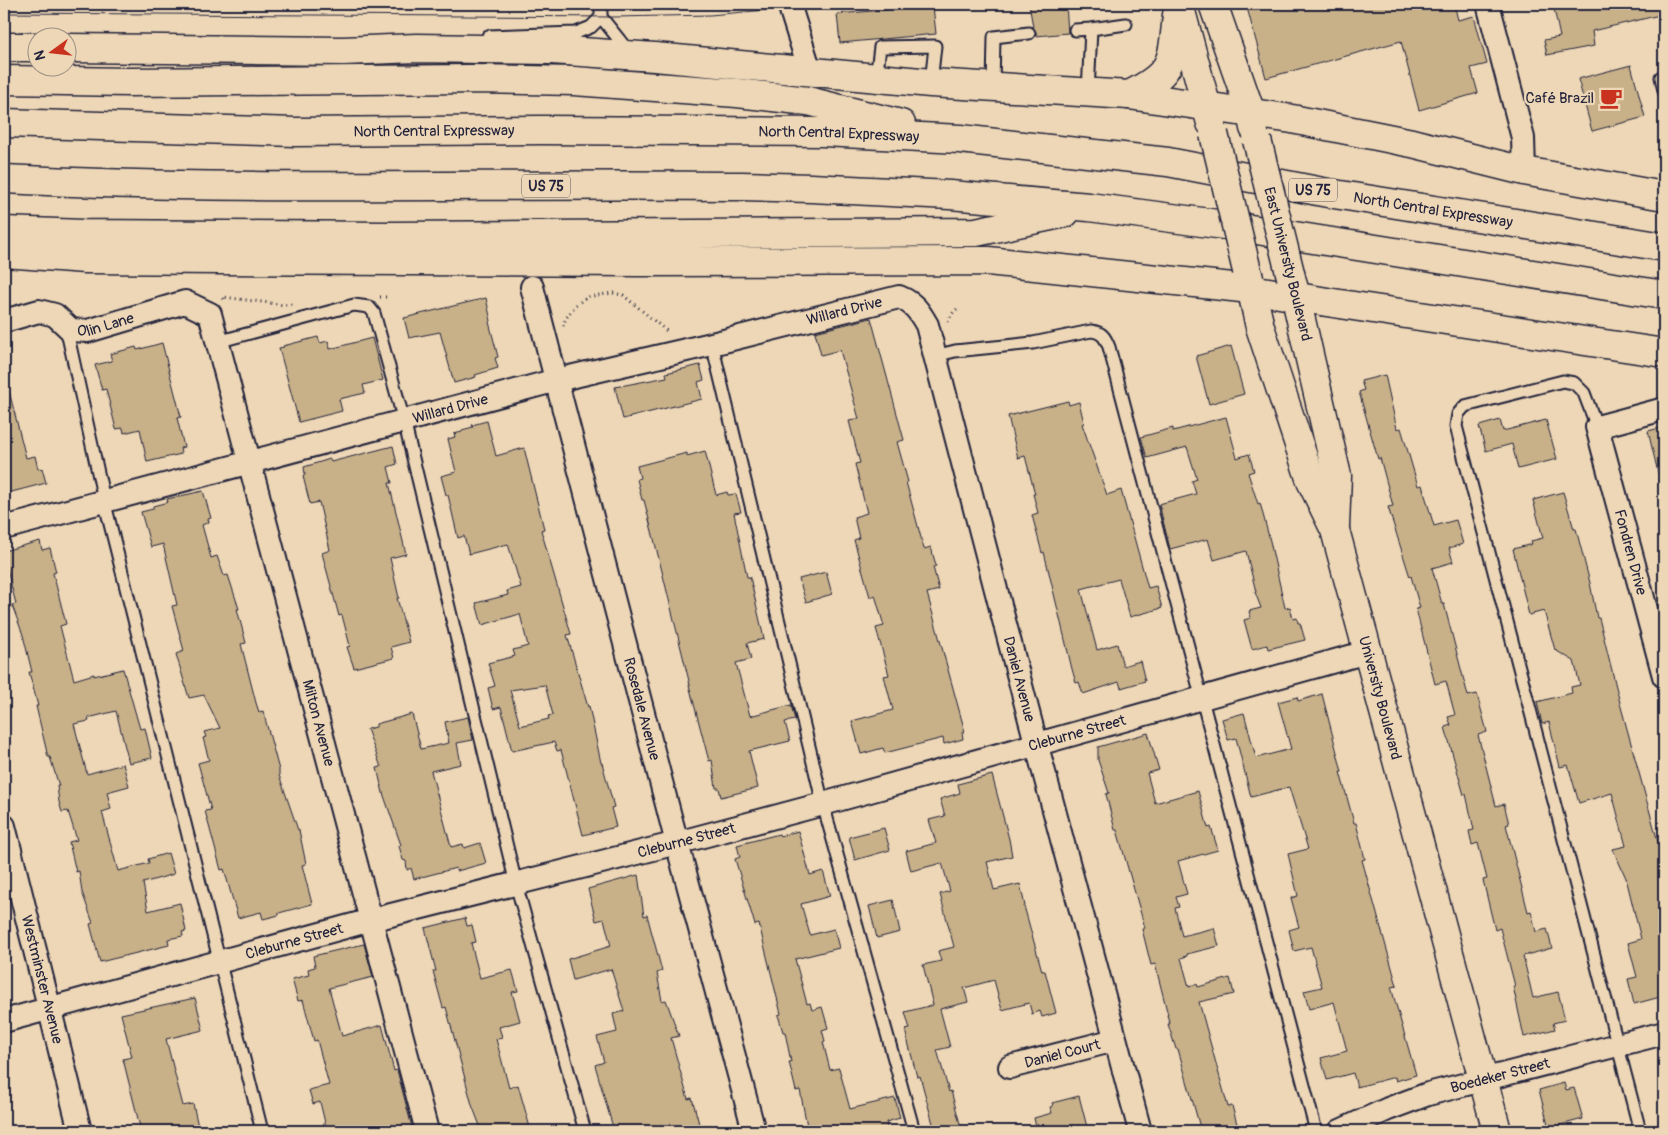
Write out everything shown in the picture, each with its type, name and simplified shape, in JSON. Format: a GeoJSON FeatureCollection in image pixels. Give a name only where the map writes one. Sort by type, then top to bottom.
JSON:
{"type":"FeatureCollection","features":[{"type":"Feature","properties":{"kind":"main road"},"geometry":{"type":"LineString","coordinates":[[1129,95],[1159,78],[1166,70],[1173,51],[1179,4]]}},
{"type":"Feature","properties":{"kind":"main road"},"geometry":{"type":"LineString","coordinates":[[1179,4],[1208,107],[1249,280]]}},
{"type":"Feature","properties":{"kind":"main road","name":"East University Boulevard"},"geometry":{"type":"LineString","coordinates":[[1213,4],[1251,113],[1337,476],[1335,530]]}},
{"type":"Feature","properties":{"kind":"main road"},"geometry":{"type":"LineString","coordinates":[[4,47],[28,47]]}},
{"type":"Feature","properties":{"kind":"main road"},"geometry":{"type":"LineString","coordinates":[[78,48],[343,51],[416,48],[552,50],[810,71],[876,79],[1129,95],[1292,119],[1374,134],[1524,171],[1664,196]]}},
{"type":"Feature","properties":{"kind":"main road"},"geometry":{"type":"LineString","coordinates":[[4,80],[129,82],[574,80],[737,93],[808,101],[960,139]]}},
{"type":"Feature","properties":{"kind":"main road","name":"North Central Expressway"},"geometry":{"type":"LineString","coordinates":[[4,123],[295,132],[674,130],[822,132],[960,139],[1168,162],[1328,193],[1664,247]]}},
{"type":"Feature","properties":{"kind":"main road","name":"US 75"},"geometry":{"type":"LineString","coordinates":[[4,179],[187,186],[673,185],[811,188],[950,195],[1088,207],[1232,226],[1664,295]]}},
{"type":"Feature","properties":{"kind":"main road"},"geometry":{"type":"LineString","coordinates":[[4,231],[83,234],[361,236],[976,232],[1088,207]]}},
{"type":"Feature","properties":{"kind":"main road"},"geometry":{"type":"LineString","coordinates":[[4,253],[85,259],[630,262],[988,261],[1249,280],[1664,352]]}},
{"type":"Feature","properties":{"kind":"main road","name":"University Boulevard"},"geometry":{"type":"LineString","coordinates":[[1249,280],[1260,328],[1312,481],[1335,530],[1497,1131]]}},
{"type":"Feature","properties":{"kind":"street"},"geometry":{"type":"LineString","coordinates":[[789,4],[810,71]]}},
{"type":"Feature","properties":{"kind":"street"},"geometry":{"type":"LineString","coordinates":[[1488,4],[1523,138],[1524,171]]}},
{"type":"Feature","properties":{"kind":"street","name":"Rosedale Avenue"},"geometry":{"type":"LineString","coordinates":[[532,287],[754,1131]]}},
{"type":"Feature","properties":{"kind":"street","name":"Willard Drive"},"geometry":{"type":"LineString","coordinates":[[4,528],[557,380],[712,344],[899,297]]}},
{"type":"Feature","properties":{"kind":"street","name":"Daniel Avenue"},"geometry":{"type":"LineString","coordinates":[[899,297],[918,307],[927,325],[1140,1131]]}},
{"type":"Feature","properties":{"kind":"street","name":"Olin Lane"},"geometry":{"type":"LineString","coordinates":[[4,321],[39,311],[55,315],[71,330],[88,331],[185,302],[210,314]]}},
{"type":"Feature","properties":{"kind":"street","name":"Milton Avenue"},"geometry":{"type":"LineString","coordinates":[[210,314],[226,340],[249,462],[427,1131]]}},
{"type":"Feature","properties":{"kind":"street"},"geometry":{"type":"LineString","coordinates":[[1597,427],[1664,409]]}},
{"type":"Feature","properties":{"kind":"street","name":"Fondren Drive"},"geometry":{"type":"LineString","coordinates":[[1597,427],[1664,676]]}},
{"type":"Feature","properties":{"kind":"street","name":"Cleburne Street"},"geometry":{"type":"LineString","coordinates":[[4,1021],[371,920],[823,804],[1037,746],[1368,652]]}},
{"type":"Feature","properties":{"kind":"street","name":"Westminster Avenue"},"geometry":{"type":"LineString","coordinates":[[4,826],[80,1131]]}},
{"type":"Feature","properties":{"kind":"street","name":"Boedeker Street"},"geometry":{"type":"LineString","coordinates":[[1340,1131],[1388,1109],[1428,1094],[1664,1033]]}},
{"type":"Feature","properties":{"kind":"street","name":"Daniel Court"},"geometry":{"type":"LineString","coordinates":[[1010,1067],[1115,1040]]}},
{"type":"Feature","properties":{"kind":"lane"},"geometry":{"type":"LineString","coordinates":[[602,4],[601,17],[632,56]]}},
{"type":"Feature","properties":{"kind":"lane"},"geometry":{"type":"LineString","coordinates":[[446,49],[485,36],[576,33],[590,27],[601,17]]}},
{"type":"Feature","properties":{"kind":"lane"},"geometry":{"type":"LineString","coordinates":[[1075,30],[1126,24]]}},
{"type":"Feature","properties":{"kind":"lane"},"geometry":{"type":"LineString","coordinates":[[1088,93],[1091,29]]}},
{"type":"Feature","properties":{"kind":"lane"},"geometry":{"type":"LineString","coordinates":[[993,87],[994,37],[1029,33]]}},
{"type":"Feature","properties":{"kind":"lane"},"geometry":{"type":"LineString","coordinates":[[876,79],[880,47],[935,46],[931,83]]}},
{"type":"Feature","properties":{"kind":"lane"},"geometry":{"type":"LineString","coordinates":[[1661,77],[1664,91]]}},
{"type":"Feature","properties":{"kind":"lane"},"geometry":{"type":"LineString","coordinates":[[226,340],[354,305],[369,307],[374,313],[404,421],[516,884],[586,1131]]}},
{"type":"Feature","properties":{"kind":"lane"},"geometry":{"type":"LineString","coordinates":[[65,324],[104,500],[262,1131]]}},
{"type":"Feature","properties":{"kind":"lane"},"geometry":{"type":"LineString","coordinates":[[935,356],[955,351],[1033,343],[1091,331],[1099,332],[1105,338],[1203,698],[1316,1131]]}},
{"type":"Feature","properties":{"kind":"lane"},"geometry":{"type":"LineString","coordinates":[[712,344],[823,804],[914,1131]]}},
{"type":"Feature","properties":{"kind":"lane"},"geometry":{"type":"LineString","coordinates":[[1597,427],[1584,393],[1574,383],[1563,381],[1465,406],[1458,414],[1456,426],[1640,1131]]}},
{"type":"Feature","properties":{"kind":"path"},"geometry":{"type":"LineString","coordinates":[[562,333],[566,318],[576,305],[587,297],[613,293],[624,295],[669,334]]}},
{"type":"Feature","properties":{"kind":"path"},"geometry":{"type":"LineString","coordinates":[[226,340],[223,297],[286,306],[295,304]]}},
{"type":"Feature","properties":{"kind":"path"},"geometry":{"type":"LineString","coordinates":[[378,297],[388,297]]}},
{"type":"Feature","properties":{"kind":"path"},"geometry":{"type":"LineString","coordinates":[[947,325],[951,315],[959,307]]}},
{"type":"Feature","properties":{"kind":"building"},"geometry":{"type":"Polygon","coordinates":[[[1029,4],[1066,4],[1068,33],[1036,36],[1029,4]]]}},
{"type":"Feature","properties":{"kind":"building"},"geometry":{"type":"Polygon","coordinates":[[[1246,4],[1454,4],[1458,20],[1474,16],[1487,64],[1471,68],[1478,93],[1419,110],[1401,41],[1266,78],[1246,4]]]}},
{"type":"Feature","properties":{"kind":"building"},"geometry":{"type":"Polygon","coordinates":[[[1553,4],[1664,4],[1664,14],[1592,31],[1594,46],[1547,55],[1544,40],[1560,37],[1553,4]]]}},
{"type":"Feature","properties":{"kind":"building"},"geometry":{"type":"Polygon","coordinates":[[[933,6],[936,34],[840,43],[837,14],[933,6]]]}},
{"type":"Feature","properties":{"kind":"building","name":"Café Brazil"},"geometry":{"type":"Polygon","coordinates":[[[1631,65],[1645,117],[1592,131],[1578,79],[1631,65]]]}},
{"type":"Feature","properties":{"kind":"building"},"geometry":{"type":"Polygon","coordinates":[[[486,298],[491,321],[489,322],[498,357],[495,358],[498,368],[454,383],[440,332],[409,338],[404,318],[486,298]]]}},
{"type":"Feature","properties":{"kind":"building"},"geometry":{"type":"Polygon","coordinates":[[[871,318],[904,440],[897,442],[908,482],[906,482],[924,549],[931,547],[936,566],[933,567],[939,590],[927,593],[965,732],[962,732],[963,739],[944,744],[943,738],[885,753],[883,748],[861,754],[852,721],[893,710],[884,676],[889,675],[876,628],[884,626],[875,595],[870,597],[854,540],[859,538],[854,517],[867,513],[855,464],[860,463],[849,421],[859,419],[840,350],[821,355],[815,332],[871,318]]]}},
{"type":"Feature","properties":{"kind":"building"},"geometry":{"type":"Polygon","coordinates":[[[318,337],[320,343],[328,341],[330,349],[372,338],[383,380],[363,385],[365,393],[339,399],[342,411],[299,422],[279,348],[318,337]]]}},
{"type":"Feature","properties":{"kind":"building"},"geometry":{"type":"Polygon","coordinates":[[[162,343],[181,417],[177,418],[184,447],[180,448],[181,454],[147,462],[140,429],[124,433],[123,428],[116,429],[106,389],[102,390],[95,365],[112,361],[110,354],[136,347],[137,350],[162,343]]]}},
{"type":"Feature","properties":{"kind":"building"},"geometry":{"type":"Polygon","coordinates":[[[1231,346],[1244,394],[1209,404],[1196,356],[1231,346]]]}},
{"type":"Feature","properties":{"kind":"building"},"geometry":{"type":"Polygon","coordinates":[[[700,365],[704,380],[698,382],[702,399],[623,419],[615,387],[667,377],[666,373],[700,365]]]}},
{"type":"Feature","properties":{"kind":"building"},"geometry":{"type":"Polygon","coordinates":[[[1385,375],[1397,429],[1401,428],[1418,486],[1422,485],[1434,526],[1456,520],[1463,544],[1449,548],[1453,562],[1432,568],[1442,604],[1444,604],[1468,696],[1477,694],[1487,732],[1478,735],[1496,806],[1504,804],[1509,824],[1506,825],[1528,912],[1531,911],[1536,932],[1547,929],[1552,948],[1523,956],[1533,998],[1558,992],[1565,1020],[1553,1023],[1555,1029],[1524,1037],[1513,986],[1515,986],[1500,928],[1495,930],[1483,880],[1487,879],[1478,843],[1472,845],[1469,831],[1474,830],[1466,794],[1464,795],[1445,727],[1451,725],[1448,717],[1455,715],[1446,681],[1435,684],[1416,609],[1420,608],[1388,507],[1393,506],[1359,392],[1364,390],[1361,381],[1385,375]]]}},
{"type":"Feature","properties":{"kind":"building"},"geometry":{"type":"Polygon","coordinates":[[[4,391],[9,391],[26,458],[35,456],[38,469],[42,468],[46,483],[4,494],[4,391]]]}},
{"type":"Feature","properties":{"kind":"building"},"geometry":{"type":"Polygon","coordinates":[[[1068,401],[1069,405],[1079,402],[1084,423],[1082,424],[1107,495],[1121,490],[1148,588],[1156,586],[1162,608],[1130,617],[1119,579],[1081,589],[1097,650],[1117,644],[1123,666],[1140,661],[1145,681],[1121,688],[1119,682],[1083,694],[1079,682],[1076,683],[1072,669],[1044,552],[1042,553],[1032,515],[1038,513],[1025,456],[1018,458],[1008,416],[1068,401]]]}},
{"type":"Feature","properties":{"kind":"building"},"geometry":{"type":"Polygon","coordinates":[[[1226,417],[1237,458],[1249,454],[1254,471],[1248,473],[1258,504],[1260,503],[1285,608],[1290,607],[1293,619],[1297,618],[1305,640],[1268,649],[1267,645],[1252,649],[1244,620],[1251,618],[1249,611],[1261,608],[1255,592],[1246,551],[1214,560],[1208,539],[1170,549],[1159,504],[1196,494],[1192,481],[1197,479],[1187,447],[1147,458],[1141,437],[1226,417]]]}},
{"type":"Feature","properties":{"kind":"building"},"geometry":{"type":"Polygon","coordinates":[[[1500,420],[1503,431],[1546,420],[1557,459],[1518,469],[1512,444],[1486,451],[1479,426],[1500,420]]]}},
{"type":"Feature","properties":{"kind":"building"},"geometry":{"type":"Polygon","coordinates":[[[487,421],[496,456],[524,448],[544,529],[541,530],[571,634],[567,635],[589,706],[601,763],[614,807],[611,808],[616,827],[583,835],[561,750],[557,751],[554,742],[512,751],[501,707],[493,709],[488,688],[495,686],[488,663],[515,656],[513,650],[528,646],[520,614],[482,625],[476,603],[508,595],[507,591],[521,587],[508,544],[469,554],[464,536],[458,538],[448,495],[446,495],[441,476],[456,472],[448,439],[455,437],[454,434],[462,432],[462,430],[473,427],[472,425],[487,421]],[[545,685],[510,690],[520,726],[549,719],[548,716],[553,715],[545,685]]]}},
{"type":"Feature","properties":{"kind":"building"},"geometry":{"type":"Polygon","coordinates":[[[1664,427],[1664,476],[1659,477],[1648,431],[1664,427]]]}},
{"type":"Feature","properties":{"kind":"building"},"geometry":{"type":"Polygon","coordinates":[[[393,446],[397,464],[388,467],[392,483],[389,483],[406,554],[390,558],[399,598],[397,598],[409,642],[391,647],[394,658],[354,668],[347,647],[350,646],[342,615],[339,616],[322,553],[330,550],[319,502],[310,504],[303,476],[305,475],[304,467],[330,459],[331,462],[393,446]]]}},
{"type":"Feature","properties":{"kind":"building"},"geometry":{"type":"Polygon","coordinates":[[[705,451],[716,495],[727,492],[728,495],[736,494],[741,512],[734,513],[747,577],[750,577],[764,639],[747,643],[751,659],[736,663],[750,716],[791,705],[795,720],[785,722],[790,741],[749,751],[758,788],[721,797],[719,788],[716,788],[712,760],[709,761],[644,500],[642,500],[637,479],[640,478],[637,466],[687,453],[687,456],[705,451]]]}},
{"type":"Feature","properties":{"kind":"building"},"geometry":{"type":"Polygon","coordinates":[[[203,491],[211,518],[208,519],[209,522],[202,525],[211,558],[217,556],[224,576],[228,575],[239,609],[237,609],[246,643],[241,644],[256,703],[259,712],[263,711],[279,775],[299,830],[306,864],[302,865],[312,904],[263,919],[261,912],[238,918],[224,869],[221,870],[205,811],[211,810],[198,763],[209,760],[203,738],[206,737],[204,732],[220,728],[204,695],[189,698],[176,654],[184,651],[172,606],[177,605],[163,544],[151,547],[141,512],[168,502],[167,499],[203,491]]]}},
{"type":"Feature","properties":{"kind":"building"},"geometry":{"type":"Polygon","coordinates":[[[1563,492],[1574,529],[1576,529],[1597,618],[1599,618],[1664,864],[1664,996],[1634,1004],[1628,979],[1637,977],[1628,943],[1641,939],[1626,878],[1613,849],[1626,846],[1612,793],[1579,803],[1568,765],[1560,767],[1549,722],[1542,724],[1537,702],[1572,693],[1571,687],[1580,685],[1574,661],[1555,650],[1544,611],[1529,615],[1513,549],[1532,544],[1531,541],[1543,538],[1533,500],[1563,492]]]}},
{"type":"Feature","properties":{"kind":"building"},"geometry":{"type":"Polygon","coordinates":[[[40,541],[42,550],[50,548],[56,572],[53,573],[66,624],[60,626],[74,680],[123,669],[140,729],[145,728],[152,758],[129,763],[116,711],[88,718],[89,721],[74,724],[87,774],[123,764],[129,786],[107,792],[111,809],[102,812],[118,871],[149,863],[148,859],[168,853],[174,874],[143,883],[148,911],[180,903],[186,931],[182,932],[183,936],[168,939],[169,945],[100,962],[90,924],[93,923],[82,892],[79,871],[76,872],[69,842],[77,840],[68,811],[62,812],[59,802],[57,786],[59,786],[50,757],[48,757],[29,672],[32,672],[23,635],[12,605],[16,604],[7,569],[4,570],[4,551],[40,541]]]}},
{"type":"Feature","properties":{"kind":"building"},"geometry":{"type":"Polygon","coordinates":[[[826,572],[832,594],[806,602],[799,579],[826,572]]]}},
{"type":"Feature","properties":{"kind":"building"},"geometry":{"type":"Polygon","coordinates":[[[1322,694],[1342,772],[1340,772],[1365,859],[1362,860],[1397,986],[1391,987],[1416,1075],[1396,1081],[1395,1077],[1357,1087],[1353,1073],[1327,1080],[1321,1058],[1347,1051],[1334,1002],[1309,1009],[1304,991],[1322,987],[1311,947],[1294,951],[1289,930],[1299,927],[1291,898],[1298,896],[1288,854],[1308,849],[1289,787],[1251,797],[1236,738],[1228,740],[1222,719],[1244,713],[1256,758],[1291,749],[1278,702],[1297,697],[1298,701],[1322,694]]]}},
{"type":"Feature","properties":{"kind":"building"},"geometry":{"type":"Polygon","coordinates":[[[412,714],[421,749],[449,743],[445,722],[468,717],[473,740],[457,743],[461,764],[431,771],[451,847],[463,844],[464,848],[480,843],[486,863],[457,871],[456,868],[414,879],[411,868],[407,870],[406,861],[403,860],[399,846],[401,845],[383,793],[377,768],[381,767],[367,729],[376,727],[376,724],[412,714]]]}},
{"type":"Feature","properties":{"kind":"building"},"geometry":{"type":"Polygon","coordinates":[[[1148,733],[1159,770],[1147,773],[1155,803],[1198,791],[1208,828],[1211,827],[1218,850],[1178,861],[1187,894],[1176,897],[1179,907],[1175,908],[1182,936],[1214,928],[1219,946],[1187,954],[1187,956],[1181,958],[1189,987],[1197,984],[1198,987],[1230,978],[1234,994],[1199,1002],[1228,1107],[1232,1106],[1239,1131],[1201,1131],[1178,1049],[1176,1049],[1168,1024],[1170,1024],[1155,964],[1151,965],[1142,929],[1145,928],[1117,830],[1115,830],[1106,794],[1109,793],[1098,760],[1098,747],[1148,733]]]}},
{"type":"Feature","properties":{"kind":"building"},"geometry":{"type":"Polygon","coordinates":[[[992,775],[1012,856],[987,862],[994,890],[1020,884],[1024,906],[1042,971],[1045,971],[1056,1013],[1042,1017],[1040,1011],[1032,1014],[1029,1003],[1002,1010],[994,980],[964,988],[968,1002],[940,1009],[950,1047],[937,1050],[962,1131],[935,1131],[920,1076],[917,1077],[905,1030],[910,1029],[905,1012],[933,1005],[923,965],[941,961],[938,951],[954,947],[940,894],[950,891],[942,863],[911,871],[906,851],[936,843],[929,820],[945,816],[940,799],[960,793],[958,784],[992,775]]]}},
{"type":"Feature","properties":{"kind":"building"},"geometry":{"type":"Polygon","coordinates":[[[884,828],[890,850],[855,860],[849,837],[884,828]]]}},
{"type":"Feature","properties":{"kind":"building"},"geometry":{"type":"Polygon","coordinates":[[[798,831],[810,875],[823,871],[830,896],[801,904],[810,935],[834,929],[839,948],[795,959],[807,1004],[810,1003],[812,1010],[822,1007],[828,1028],[822,1030],[825,1041],[823,1042],[830,1070],[839,1068],[850,1109],[895,1098],[900,1118],[886,1122],[888,1131],[808,1131],[800,1090],[796,1091],[789,1062],[791,1062],[785,1032],[783,1032],[778,1015],[781,1014],[759,924],[755,925],[735,859],[740,857],[737,845],[798,831]]]}},
{"type":"Feature","properties":{"kind":"building"},"geometry":{"type":"Polygon","coordinates":[[[638,875],[644,916],[647,915],[662,971],[657,973],[662,1001],[666,1000],[679,1036],[671,1038],[688,1099],[692,1098],[701,1131],[614,1131],[595,1065],[604,1062],[597,1037],[617,1032],[613,1014],[624,1011],[611,969],[573,980],[568,959],[611,946],[604,919],[596,921],[588,889],[638,875]]]}},
{"type":"Feature","properties":{"kind":"building"},"geometry":{"type":"Polygon","coordinates":[[[893,900],[900,932],[877,938],[869,906],[893,900]]]}},
{"type":"Feature","properties":{"kind":"building"},"geometry":{"type":"Polygon","coordinates":[[[465,918],[467,926],[472,925],[476,942],[471,943],[480,978],[512,970],[518,991],[512,992],[520,1021],[499,1027],[502,1037],[496,1039],[509,1088],[518,1085],[531,1131],[482,1131],[472,1105],[446,1007],[443,1008],[433,971],[436,971],[425,928],[465,918]]]}},
{"type":"Feature","properties":{"kind":"building"},"geometry":{"type":"Polygon","coordinates":[[[364,944],[373,977],[329,988],[342,1036],[382,1025],[394,1071],[397,1070],[413,1131],[327,1131],[320,1102],[313,1104],[309,1090],[329,1085],[317,1040],[314,1041],[303,1000],[298,1001],[292,979],[309,975],[308,969],[315,967],[313,956],[364,944]]]}},
{"type":"Feature","properties":{"kind":"building"},"geometry":{"type":"Polygon","coordinates":[[[195,998],[203,1030],[166,1039],[183,1106],[193,1104],[199,1131],[141,1131],[123,1059],[132,1057],[121,1014],[195,998]]]}},
{"type":"Feature","properties":{"kind":"building"},"geometry":{"type":"Polygon","coordinates":[[[1564,1083],[1566,1090],[1574,1088],[1583,1119],[1549,1128],[1539,1090],[1564,1083]]]}},
{"type":"Feature","properties":{"kind":"building"},"geometry":{"type":"Polygon","coordinates":[[[1079,1096],[1088,1131],[1037,1131],[1034,1118],[1052,1113],[1050,1107],[1053,1106],[1052,1103],[1079,1096]]]}},
{"type":"Feature","properties":{"kind":"tram line"},"geometry":{"type":"LineString","coordinates":[[571,4],[625,4]]}},
{"type":"Feature","properties":{"kind":"tram line"},"geometry":{"type":"LineString","coordinates":[[4,13],[616,17],[710,15],[834,4]]}},
{"type":"Feature","properties":{"kind":"place","name":"Café Brazil"},"geometry":{"type":"Point","coordinates":[1611,98]}}]}
